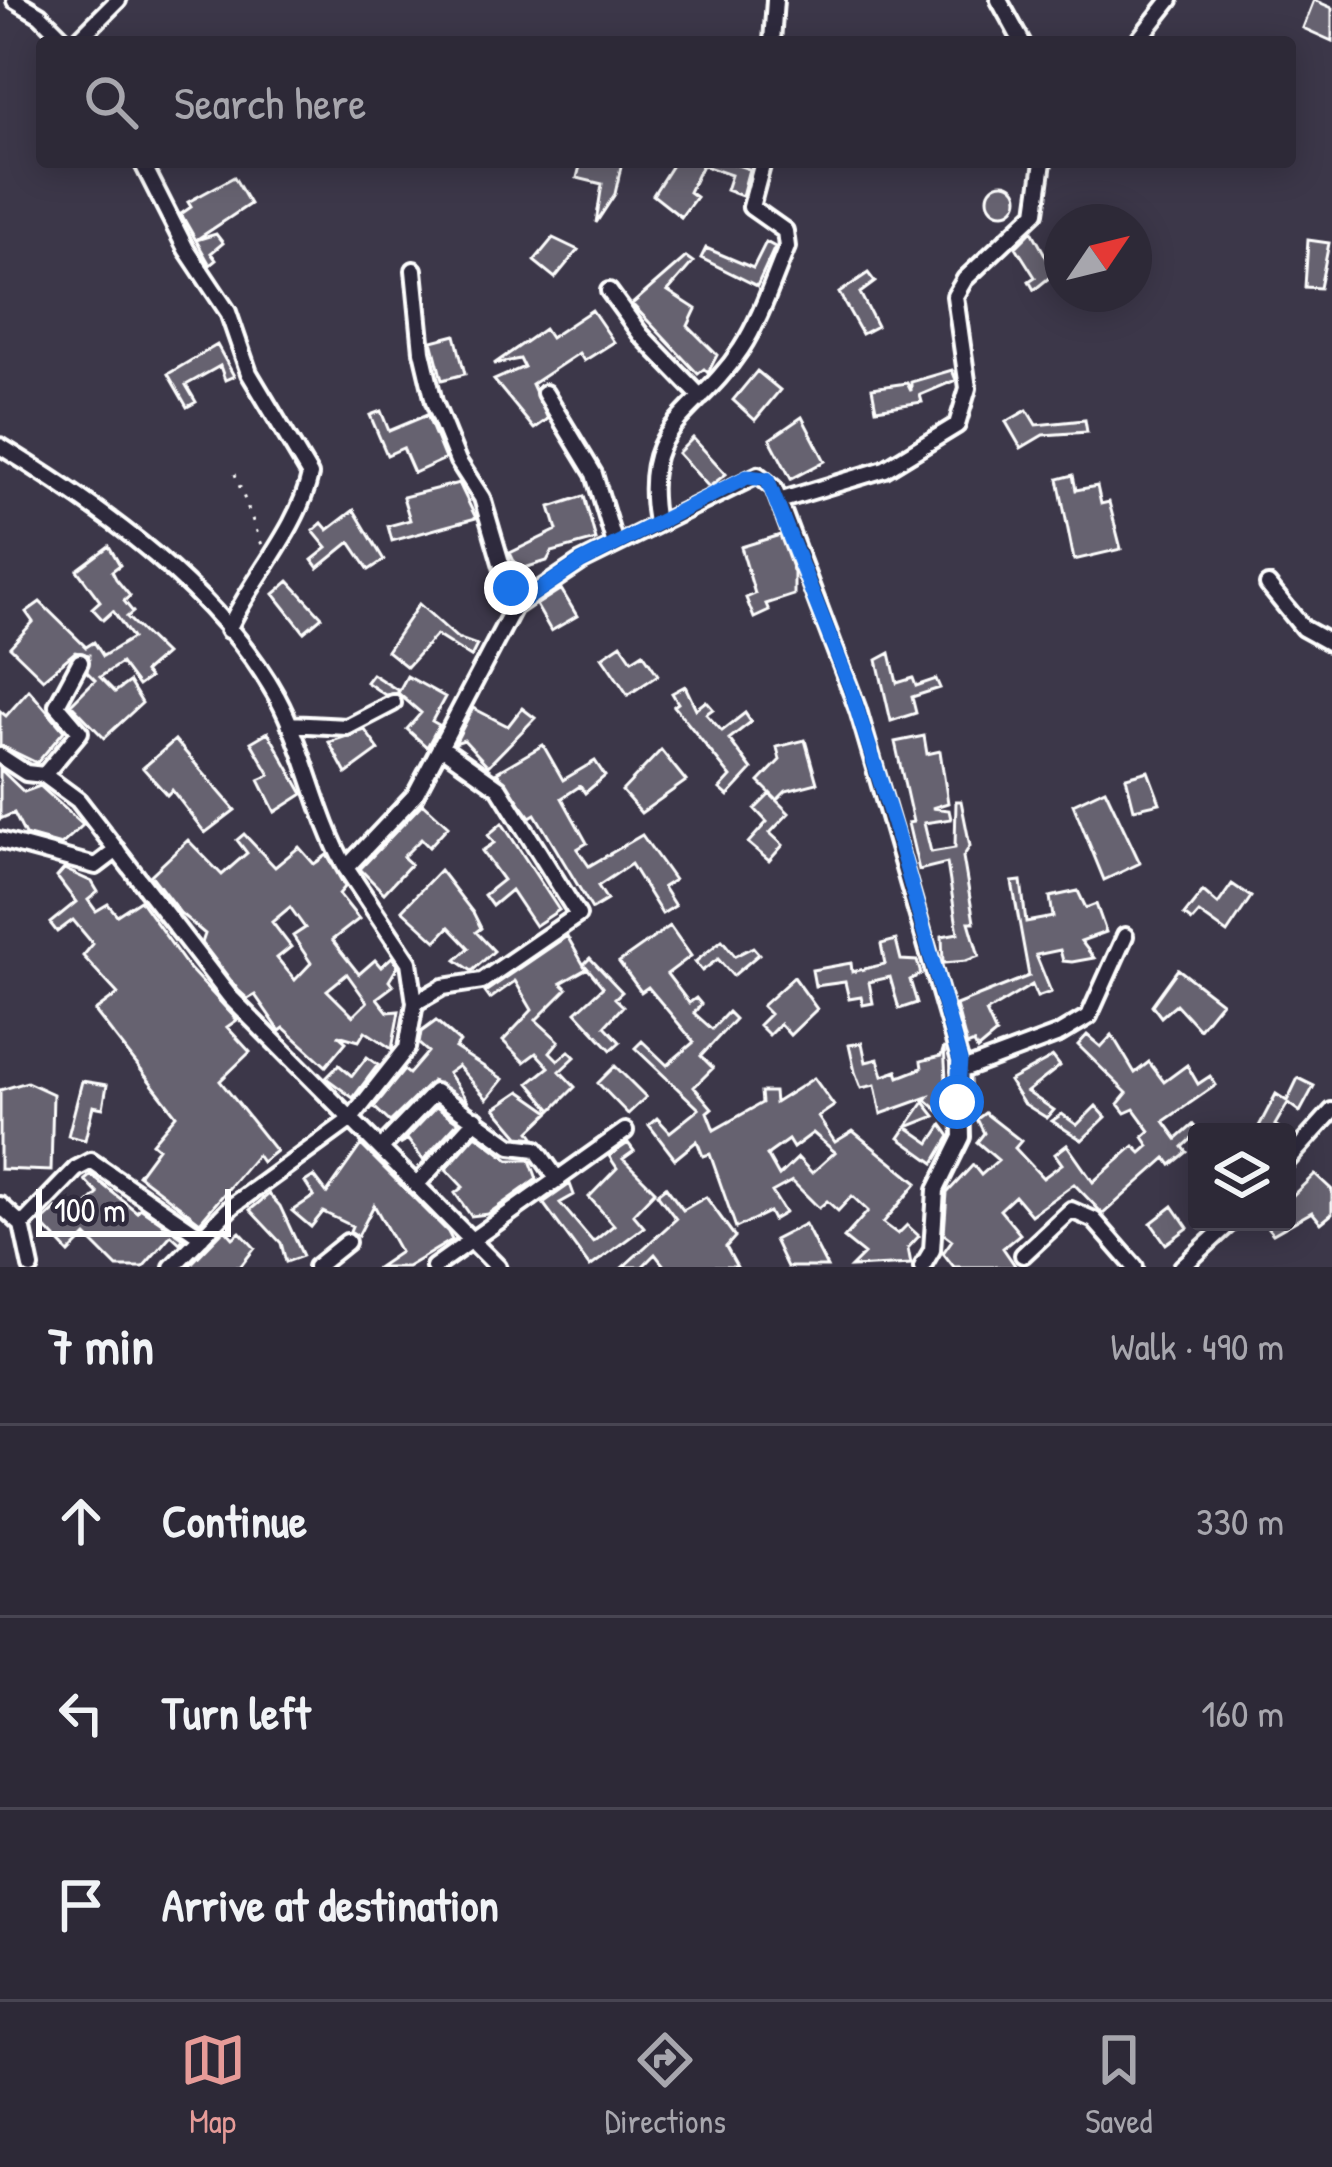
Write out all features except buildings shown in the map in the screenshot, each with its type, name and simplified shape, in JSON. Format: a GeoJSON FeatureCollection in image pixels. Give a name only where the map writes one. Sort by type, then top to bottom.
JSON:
{"type":"FeatureCollection","features":[{"type":"Feature","properties":{"kind":"street"},"geometry":{"type":"LineString","coordinates":[[15,0],[65,36]]}},
{"type":"Feature","properties":{"kind":"street"},"geometry":{"type":"LineString","coordinates":[[79,36],[118,0]]}},
{"type":"Feature","properties":{"kind":"street"},"geometry":{"type":"LineString","coordinates":[[772,36],[775,0]]}},
{"type":"Feature","properties":{"kind":"street"},"geometry":{"type":"LineString","coordinates":[[999,0],[1019,36]]}},
{"type":"Feature","properties":{"kind":"street"},"geometry":{"type":"LineString","coordinates":[[1142,36],[1170,0]]}},
{"type":"Feature","properties":{"kind":"street"},"geometry":{"type":"LineString","coordinates":[[145,168],[186,249],[227,312],[249,373],[310,475],[302,501],[228,630]]}},
{"type":"Feature","properties":{"kind":"street"},"geometry":{"type":"LineString","coordinates":[[656,524],[652,503],[658,444],[741,350],[787,247],[784,231],[751,207],[762,168]]}},
{"type":"Feature","properties":{"kind":"street"},"geometry":{"type":"LineString","coordinates":[[779,502],[885,469],[957,425],[968,388],[955,296],[965,279],[1036,212],[1041,168]]}},
{"type":"Feature","properties":{"kind":"street"},"geometry":{"type":"LineString","coordinates":[[414,270],[422,351],[434,402],[458,460],[482,498],[514,607]]}},
{"type":"Feature","properties":{"kind":"street"},"geometry":{"type":"LineString","coordinates":[[609,291],[641,335],[701,397]]}},
{"type":"Feature","properties":{"kind":"street"},"geometry":{"type":"LineString","coordinates":[[545,393],[593,474],[615,544]]}},
{"type":"Feature","properties":{"kind":"street"},"geometry":{"type":"LineString","coordinates":[[0,446],[88,502],[253,657],[289,724],[346,868],[404,951],[415,1003],[399,1063],[350,1120],[270,1175],[172,1267]]}},
{"type":"Feature","properties":{"kind":"street"},"geometry":{"type":"LineString","coordinates":[[346,868],[410,803],[514,607],[615,544],[758,475],[767,479],[865,730],[960,1072],[962,1137],[936,1190],[930,1215],[932,1250],[922,1267]]}},
{"type":"Feature","properties":{"kind":"street"},"geometry":{"type":"LineString","coordinates":[[1268,586],[1303,628],[1332,644]]}},
{"type":"Feature","properties":{"kind":"street"},"geometry":{"type":"LineString","coordinates":[[44,775],[80,732],[57,700],[80,662]]}},
{"type":"Feature","properties":{"kind":"street"},"geometry":{"type":"LineString","coordinates":[[289,724],[347,727],[393,703]]}},
{"type":"Feature","properties":{"kind":"street"},"geometry":{"type":"LineString","coordinates":[[415,1003],[443,987],[482,981],[578,915],[528,826],[499,788],[440,746]]}},
{"type":"Feature","properties":{"kind":"street"},"geometry":{"type":"LineString","coordinates":[[0,755],[26,773],[44,775],[78,800],[230,997],[498,1267]]}},
{"type":"Feature","properties":{"kind":"street"},"geometry":{"type":"LineString","coordinates":[[0,840],[96,866],[117,850]]}},
{"type":"Feature","properties":{"kind":"street"},"geometry":{"type":"LineString","coordinates":[[960,1072],[1059,1034],[1089,1016],[1125,936]]}},
{"type":"Feature","properties":{"kind":"street"},"geometry":{"type":"LineString","coordinates":[[380,1148],[429,1094],[442,1094],[511,1146],[536,1149],[558,1180]]}},
{"type":"Feature","properties":{"kind":"street"},"geometry":{"type":"LineString","coordinates":[[1296,1151],[1332,1112]]}},
{"type":"Feature","properties":{"kind":"street"},"geometry":{"type":"LineString","coordinates":[[418,1182],[476,1119]]}},
{"type":"Feature","properties":{"kind":"street"},"geometry":{"type":"LineString","coordinates":[[434,1267],[625,1131]]}},
{"type":"Feature","properties":{"kind":"street"},"geometry":{"type":"LineString","coordinates":[[22,1225],[76,1169],[91,1161],[202,1237]]}},
{"type":"Feature","properties":{"kind":"street"},"geometry":{"type":"LineString","coordinates":[[0,1205],[22,1225],[31,1267]]}},
{"type":"Feature","properties":{"kind":"street"},"geometry":{"type":"LineString","coordinates":[[1023,1255],[1071,1210],[1094,1220],[1135,1267]]}},
{"type":"Feature","properties":{"kind":"street"},"geometry":{"type":"LineString","coordinates":[[1181,1267],[1221,1231]]}},
{"type":"Feature","properties":{"kind":"street"},"geometry":{"type":"LineString","coordinates":[[316,1267],[347,1242]]}},
{"type":"Feature","properties":{"kind":"path"},"geometry":{"type":"LineString","coordinates":[[235,474],[267,557]]}},
{"type":"Feature","properties":{"kind":"route"},"geometry":{"type":"LineString","coordinates":[[511,588],[514,607],[581,562],[747,477],[767,479],[850,687],[897,834],[960,1061],[957,1102]]}}]}
